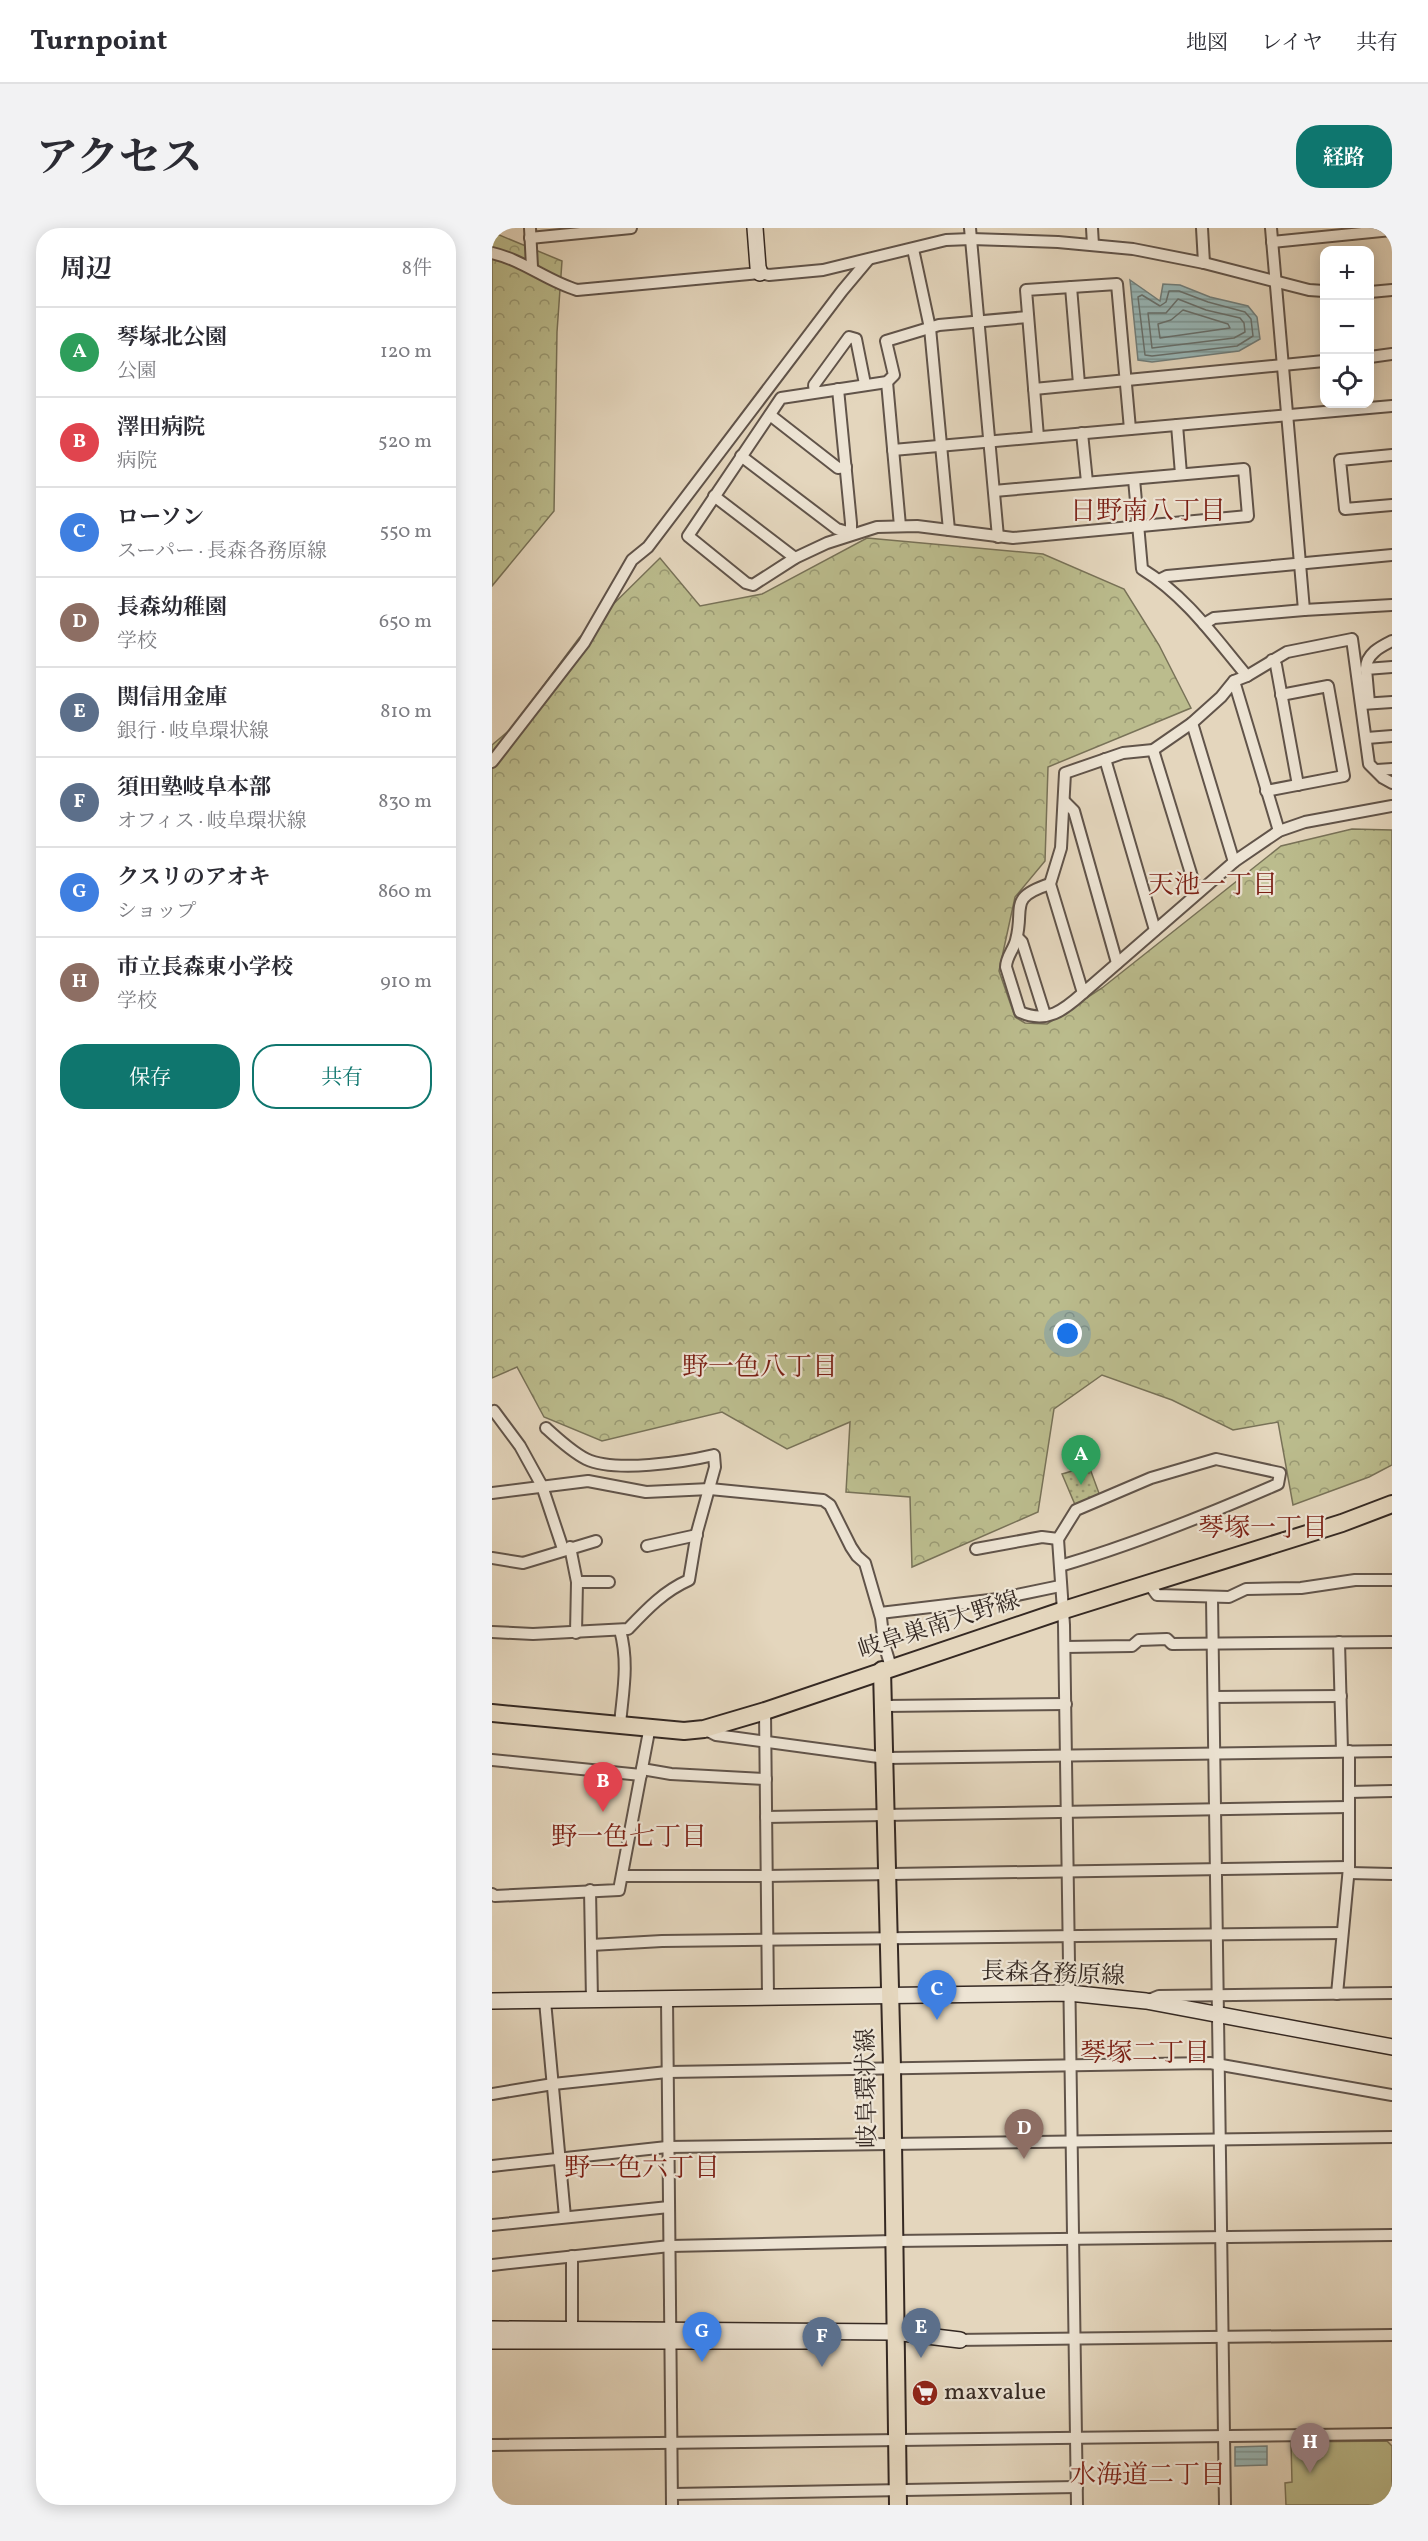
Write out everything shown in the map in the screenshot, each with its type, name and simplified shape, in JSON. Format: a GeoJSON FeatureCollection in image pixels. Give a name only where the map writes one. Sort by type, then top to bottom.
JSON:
{"type":"FeatureCollection","features":[{"type":"Feature","properties":{"kind":"main road"},"geometry":{"type":"LineString","coordinates":[[755,228],[760,273]]}},
{"type":"Feature","properties":{"kind":"main road","name":"岐阜巣南大野線"},"geometry":{"type":"LineString","coordinates":[[492,1713],[650,1726],[684,1731],[704,1729],[765,1712],[1064,1610],[1342,1523],[1392,1504]]}},
{"type":"Feature","properties":{"kind":"main road","name":"岐阜環状線"},"geometry":{"type":"LineString","coordinates":[[887,1669],[884,1706],[898,2497]]}},
{"type":"Feature","properties":{"kind":"main road","name":"長森各務原線"},"geometry":{"type":"LineString","coordinates":[[492,2001],[1069,1994],[1146,2001],[1392,2047]]}},
{"type":"Feature","properties":{"kind":"main road"},"geometry":{"type":"LineString","coordinates":[[492,2329],[572,2330],[670,2336]]}},
{"type":"Feature","properties":{"kind":"main road"},"geometry":{"type":"LineString","coordinates":[[492,2341],[670,2336],[894,2336],[960,2340]]}},
{"type":"Feature","properties":{"kind":"street"},"geometry":{"type":"LineString","coordinates":[[532,267],[530,233],[631,228]]}},
{"type":"Feature","properties":{"kind":"street"},"geometry":{"type":"LineString","coordinates":[[1092,228],[1093,245]]}},
{"type":"Feature","properties":{"kind":"street"},"geometry":{"type":"LineString","coordinates":[[1202,228],[1204,263]]}},
{"type":"Feature","properties":{"kind":"street"},"geometry":{"type":"LineString","coordinates":[[1271,228],[1304,610]]}},
{"type":"Feature","properties":{"kind":"street"},"geometry":{"type":"LineString","coordinates":[[1272,242],[1392,230]]}},
{"type":"Feature","properties":{"kind":"street"},"geometry":{"type":"LineString","coordinates":[[970,234],[998,537]]}},
{"type":"Feature","properties":{"kind":"street"},"geometry":{"type":"LineString","coordinates":[[492,253],[532,267],[565,287],[577,290],[760,273],[769,275],[823,270],[970,234],[1133,249],[1204,263],[1274,282],[1320,290]]}},
{"type":"Feature","properties":{"kind":"street"},"geometry":{"type":"LineString","coordinates":[[913,249],[930,328],[949,530]]}},
{"type":"Feature","properties":{"kind":"street"},"geometry":{"type":"LineString","coordinates":[[492,762],[585,643],[632,560],[648,547],[842,291],[869,260]]}},
{"type":"Feature","properties":{"kind":"street"},"geometry":{"type":"LineString","coordinates":[[1038,437],[1026,290],[1117,284],[1130,429]]}},
{"type":"Feature","properties":{"kind":"street"},"geometry":{"type":"LineString","coordinates":[[1071,287],[1079,384]]}},
{"type":"Feature","properties":{"kind":"street"},"geometry":{"type":"LineString","coordinates":[[1374,292],[1392,290]]}},
{"type":"Feature","properties":{"kind":"street"},"geometry":{"type":"LineString","coordinates":[[994,491],[1244,469],[1248,516],[1013,538],[900,526],[877,527],[850,533],[795,558],[753,585],[746,583],[688,536],[781,398],[887,382],[894,375],[886,341],[939,325],[1028,317]]}},
{"type":"Feature","properties":{"kind":"street"},"geometry":{"type":"LineString","coordinates":[[815,392],[814,385],[849,337],[856,339],[865,384]]}},
{"type":"Feature","properties":{"kind":"street"},"geometry":{"type":"LineString","coordinates":[[1374,356],[1392,354]]}},
{"type":"Feature","properties":{"kind":"street"},"geometry":{"type":"LineString","coordinates":[[1034,389],[1320,361]]}},
{"type":"Feature","properties":{"kind":"street"},"geometry":{"type":"LineString","coordinates":[[887,382],[900,526]]}},
{"type":"Feature","properties":{"kind":"street"},"geometry":{"type":"LineString","coordinates":[[838,388],[850,533]]}},
{"type":"Feature","properties":{"kind":"street"},"geometry":{"type":"LineString","coordinates":[[1374,406],[1392,406]]}},
{"type":"Feature","properties":{"kind":"street"},"geometry":{"type":"LineString","coordinates":[[893,450],[1345,408]]}},
{"type":"Feature","properties":{"kind":"street"},"geometry":{"type":"LineString","coordinates":[[770,415],[838,468],[846,467]]}},
{"type":"Feature","properties":{"kind":"street"},"geometry":{"type":"LineString","coordinates":[[1177,425],[1180,474]]}},
{"type":"Feature","properties":{"kind":"street"},"geometry":{"type":"LineString","coordinates":[[1082,433],[1087,482]]}},
{"type":"Feature","properties":{"kind":"street"},"geometry":{"type":"LineString","coordinates":[[1392,455],[1340,460],[1345,509],[1392,505]]}},
{"type":"Feature","properties":{"kind":"street"},"geometry":{"type":"LineString","coordinates":[[741,456],[837,529],[850,533]]}},
{"type":"Feature","properties":{"kind":"street"},"geometry":{"type":"LineString","coordinates":[[1134,479],[1142,569],[1184,601],[1247,676]]}},
{"type":"Feature","properties":{"kind":"street"},"geometry":{"type":"LineString","coordinates":[[714,496],[795,558]]}},
{"type":"Feature","properties":{"kind":"street"},"geometry":{"type":"LineString","coordinates":[[1159,580],[1167,576],[1392,555]]}},
{"type":"Feature","properties":{"kind":"street"},"geometry":{"type":"LineString","coordinates":[[1204,624],[1214,618],[1392,605]]}},
{"type":"Feature","properties":{"kind":"street"},"geometry":{"type":"LineString","coordinates":[[1083,993],[1050,884],[1061,848],[1065,773],[1123,753],[1154,750],[1192,723],[1221,697],[1234,681],[1247,676],[1287,652],[1352,639],[1365,704]]}},
{"type":"Feature","properties":{"kind":"street"},"geometry":{"type":"LineString","coordinates":[[1392,641],[1370,656],[1366,662],[1365,704],[1369,764],[1383,778],[1392,783]]}},
{"type":"Feature","properties":{"kind":"street"},"geometry":{"type":"LineString","coordinates":[[1272,660],[1276,665],[1298,785]]}},
{"type":"Feature","properties":{"kind":"street"},"geometry":{"type":"LineString","coordinates":[[1366,669],[1392,668]]}},
{"type":"Feature","properties":{"kind":"street"},"geometry":{"type":"LineString","coordinates":[[1234,681],[1278,831]]}},
{"type":"Feature","properties":{"kind":"street"},"geometry":{"type":"LineString","coordinates":[[1266,791],[1344,776],[1328,686],[1281,695]]}},
{"type":"Feature","properties":{"kind":"street"},"geometry":{"type":"LineString","coordinates":[[1365,704],[1392,702]]}},
{"type":"Feature","properties":{"kind":"street"},"geometry":{"type":"LineString","coordinates":[[1192,723],[1234,862]]}},
{"type":"Feature","properties":{"kind":"street"},"geometry":{"type":"LineString","coordinates":[[1366,738],[1392,736]]}},
{"type":"Feature","properties":{"kind":"street"},"geometry":{"type":"LineString","coordinates":[[1154,750],[1197,893]]}},
{"type":"Feature","properties":{"kind":"street"},"geometry":{"type":"LineString","coordinates":[[1105,759],[1155,930]]}},
{"type":"Feature","properties":{"kind":"street"},"geometry":{"type":"LineString","coordinates":[[1377,770],[1392,769]]}},
{"type":"Feature","properties":{"kind":"street"},"geometry":{"type":"LineString","coordinates":[[1065,802],[1074,811],[1117,963]]}},
{"type":"Feature","properties":{"kind":"street"},"geometry":{"type":"LineString","coordinates":[[1050,884],[1027,894],[1018,906],[1017,937],[1006,967],[1020,1012],[1038,1016],[1062,1012],[1197,893],[1234,862],[1278,831],[1305,822],[1392,806]]}},
{"type":"Feature","properties":{"kind":"street"},"geometry":{"type":"LineString","coordinates":[[1017,937],[1022,942],[1045,1015]]}},
{"type":"Feature","properties":{"kind":"street"},"geometry":{"type":"LineString","coordinates":[[492,1412],[494,1411],[520,1446],[542,1486],[567,1548],[577,1582],[576,1633]]}},
{"type":"Feature","properties":{"kind":"street"},"geometry":{"type":"LineString","coordinates":[[492,1632],[533,1634],[628,1629],[657,1599],[675,1586],[689,1580],[696,1535],[715,1467],[714,1455],[673,1464],[607,1463],[590,1460],[560,1441],[546,1428]]}},
{"type":"Feature","properties":{"kind":"street"},"geometry":{"type":"LineString","coordinates":[[1060,1566],[1119,1548],[1248,1497],[1278,1484],[1280,1473],[1216,1459],[1151,1478],[1076,1510],[1058,1539],[1065,1647],[1077,2505]]}},
{"type":"Feature","properties":{"kind":"street"},"geometry":{"type":"LineString","coordinates":[[590,1460],[590,1482]]}},
{"type":"Feature","properties":{"kind":"street"},"geometry":{"type":"LineString","coordinates":[[492,1493],[590,1482],[646,1492],[710,1489],[823,1500],[830,1505],[857,1556],[866,1563],[880,1614],[887,1669]]}},
{"type":"Feature","properties":{"kind":"street"},"geometry":{"type":"LineString","coordinates":[[647,1546],[696,1535]]}},
{"type":"Feature","properties":{"kind":"street"},"geometry":{"type":"LineString","coordinates":[[976,1549],[1042,1537],[1058,1539]]}},
{"type":"Feature","properties":{"kind":"street"},"geometry":{"type":"LineString","coordinates":[[492,1558],[523,1563],[596,1541]]}},
{"type":"Feature","properties":{"kind":"street"},"geometry":{"type":"LineString","coordinates":[[1149,1584],[1157,1594],[1212,1598],[1229,1597],[1246,1589],[1301,1588],[1355,1580],[1392,1580]]}},
{"type":"Feature","properties":{"kind":"street"},"geometry":{"type":"LineString","coordinates":[[577,1582],[609,1582]]}},
{"type":"Feature","properties":{"kind":"street"},"geometry":{"type":"LineString","coordinates":[[880,1614],[998,1599],[1060,1586]]}},
{"type":"Feature","properties":{"kind":"street"},"geometry":{"type":"LineString","coordinates":[[1212,1598],[1225,2505]]}},
{"type":"Feature","properties":{"kind":"street"},"geometry":{"type":"LineString","coordinates":[[620,1630],[626,1648],[620,1724]]}},
{"type":"Feature","properties":{"kind":"street"},"geometry":{"type":"LineString","coordinates":[[1065,1647],[1132,1646],[1139,1640],[1167,1639],[1172,1644],[1392,1642]]}},
{"type":"Feature","properties":{"kind":"street"},"geometry":{"type":"LineString","coordinates":[[1337,1994],[1349,1870],[1349,1792],[1339,1642]]}},
{"type":"Feature","properties":{"kind":"street"},"geometry":{"type":"LineString","coordinates":[[1214,1697],[1341,1696]]}},
{"type":"Feature","properties":{"kind":"street"},"geometry":{"type":"LineString","coordinates":[[884,1706],[1066,1704]]}},
{"type":"Feature","properties":{"kind":"street"},"geometry":{"type":"LineString","coordinates":[[765,1712],[768,1998]]}},
{"type":"Feature","properties":{"kind":"street"},"geometry":{"type":"LineString","coordinates":[[492,1894],[495,1896],[619,1890],[650,1726]]}},
{"type":"Feature","properties":{"kind":"street"},"geometry":{"type":"LineString","coordinates":[[704,1729],[716,1735],[767,1740],[886,1758],[1392,1751]]}},
{"type":"Feature","properties":{"kind":"street"},"geometry":{"type":"LineString","coordinates":[[492,1760],[766,1779]]}},
{"type":"Feature","properties":{"kind":"street"},"geometry":{"type":"LineString","coordinates":[[1349,1792],[1392,1791]]}},
{"type":"Feature","properties":{"kind":"street"},"geometry":{"type":"LineString","coordinates":[[766,1817],[1349,1807]]}},
{"type":"Feature","properties":{"kind":"street"},"geometry":{"type":"LineString","coordinates":[[622,1876],[1216,1869],[1349,1870],[1392,1874]]}},
{"type":"Feature","properties":{"kind":"street"},"geometry":{"type":"LineString","coordinates":[[590,1890],[592,2000]]}},
{"type":"Feature","properties":{"kind":"street"},"geometry":{"type":"LineString","coordinates":[[591,1945],[662,1941],[1342,1933]]}},
{"type":"Feature","properties":{"kind":"street"},"geometry":{"type":"LineString","coordinates":[[1146,2001],[1159,1996],[1392,1993]]}},
{"type":"Feature","properties":{"kind":"street"},"geometry":{"type":"LineString","coordinates":[[667,1999],[672,2499],[898,2497],[1077,2487]]}},
{"type":"Feature","properties":{"kind":"street"},"geometry":{"type":"LineString","coordinates":[[545,2001],[565,2217]]}},
{"type":"Feature","properties":{"kind":"street"},"geometry":{"type":"LineString","coordinates":[[492,2094],[553,2084],[667,2072],[1210,2063],[1392,2096]]}},
{"type":"Feature","properties":{"kind":"street"},"geometry":{"type":"LineString","coordinates":[[492,2166],[668,2146],[1392,2137]]}},
{"type":"Feature","properties":{"kind":"street"},"geometry":{"type":"LineString","coordinates":[[492,2225],[669,2207]]}},
{"type":"Feature","properties":{"kind":"street"},"geometry":{"type":"LineString","coordinates":[[492,2265],[670,2246],[1392,2235]]}},
{"type":"Feature","properties":{"kind":"street"},"geometry":{"type":"LineString","coordinates":[[572,2256],[572,2330]]}},
{"type":"Feature","properties":{"kind":"street"},"geometry":{"type":"LineString","coordinates":[[960,2340],[1392,2335]]}},
{"type":"Feature","properties":{"kind":"street"},"geometry":{"type":"LineString","coordinates":[[492,2445],[1392,2434]]}},
{"type":"Feature","properties":{"kind":"green space"},"geometry":{"type":"Polygon","coordinates":[[[492,232],[562,261],[557,332],[554,511],[492,586],[492,232]]]}},
{"type":"Feature","properties":{"kind":"green space"},"geometry":{"type":"Polygon","coordinates":[[[867,538],[1043,554],[1124,589],[1159,645],[1191,708],[1048,767],[1045,861],[1015,897],[999,971],[1015,1017],[1025,1023],[1047,1024],[1102,988],[1281,846],[1352,829],[1392,830],[1392,1465],[1369,1477],[1293,1505],[1278,1422],[1233,1430],[1172,1400],[1102,1375],[1054,1409],[1038,1512],[912,1567],[910,1497],[846,1492],[850,1422],[787,1449],[722,1412],[602,1441],[544,1417],[517,1367],[492,1378],[492,745],[511,729],[579,638],[660,558],[700,606],[762,594],[867,538]]]}},
{"type":"Feature","properties":{"kind":"green space"},"geometry":{"type":"Polygon","coordinates":[[[1089,1466],[1100,1496],[1076,1507],[1062,1474],[1089,1466]]]}},
{"type":"Feature","properties":{"kind":"green space"},"geometry":{"type":"Polygon","coordinates":[[[1387,2441],[1392,2446],[1392,2505],[1286,2505],[1285,2483],[1292,2482],[1291,2442],[1387,2441]]]}},
{"type":"Feature","properties":{"kind":"water"},"geometry":{"type":"Polygon","coordinates":[[[1130,280],[1160,301],[1163,284],[1180,285],[1210,297],[1248,306],[1257,317],[1260,339],[1239,351],[1152,362],[1138,360],[1130,280]]]}},
{"type":"Feature","properties":{"kind":"water"},"geometry":{"type":"Polygon","coordinates":[[[1267,2446],[1267,2465],[1235,2466],[1235,2447],[1267,2446]]]}},
{"type":"Feature","properties":{"kind":"place","name":"琴塚北公園"},"geometry":{"type":"Point","coordinates":[1081,1485]}},
{"type":"Feature","properties":{"kind":"place","name":"澤田病院"},"geometry":{"type":"Point","coordinates":[603,1812]}},
{"type":"Feature","properties":{"kind":"place","name":"ローソン"},"geometry":{"type":"Point","coordinates":[937,2020]}},
{"type":"Feature","properties":{"kind":"place","name":"長森幼稚園"},"geometry":{"type":"Point","coordinates":[1024,2159]}},
{"type":"Feature","properties":{"kind":"place","name":"関信用金庫"},"geometry":{"type":"Point","coordinates":[921,2358]}},
{"type":"Feature","properties":{"kind":"place","name":"クスリのアオキ"},"geometry":{"type":"Point","coordinates":[702,2362]}},
{"type":"Feature","properties":{"kind":"place","name":"須田塾岐阜本部"},"geometry":{"type":"Point","coordinates":[822,2367]}},
{"type":"Feature","properties":{"kind":"place","name":"maxvalue"},"geometry":{"type":"Point","coordinates":[925,2393]}},
{"type":"Feature","properties":{"kind":"place","name":"市立長森東小学校"},"geometry":{"type":"Point","coordinates":[1310,2473]}},
{"type":"Feature","properties":{"kind":"district","name":"日野南八丁目"},"geometry":{"type":"Point","coordinates":[1148,512]}},
{"type":"Feature","properties":{"kind":"district","name":"天池一丁目"},"geometry":{"type":"Point","coordinates":[1213,886]}},
{"type":"Feature","properties":{"kind":"district","name":"野一色八丁目"},"geometry":{"type":"Point","coordinates":[760,1368]}},
{"type":"Feature","properties":{"kind":"district","name":"琴塚一丁目"},"geometry":{"type":"Point","coordinates":[1263,1529]}},
{"type":"Feature","properties":{"kind":"district","name":"野一色七丁目"},"geometry":{"type":"Point","coordinates":[629,1838]}},
{"type":"Feature","properties":{"kind":"district","name":"琴塚二丁目"},"geometry":{"type":"Point","coordinates":[1145,2054]}},
{"type":"Feature","properties":{"kind":"district","name":"野一色六丁目"},"geometry":{"type":"Point","coordinates":[642,2169]}},
{"type":"Feature","properties":{"kind":"district","name":"水海道二丁目"},"geometry":{"type":"Point","coordinates":[1148,2476]}}]}
